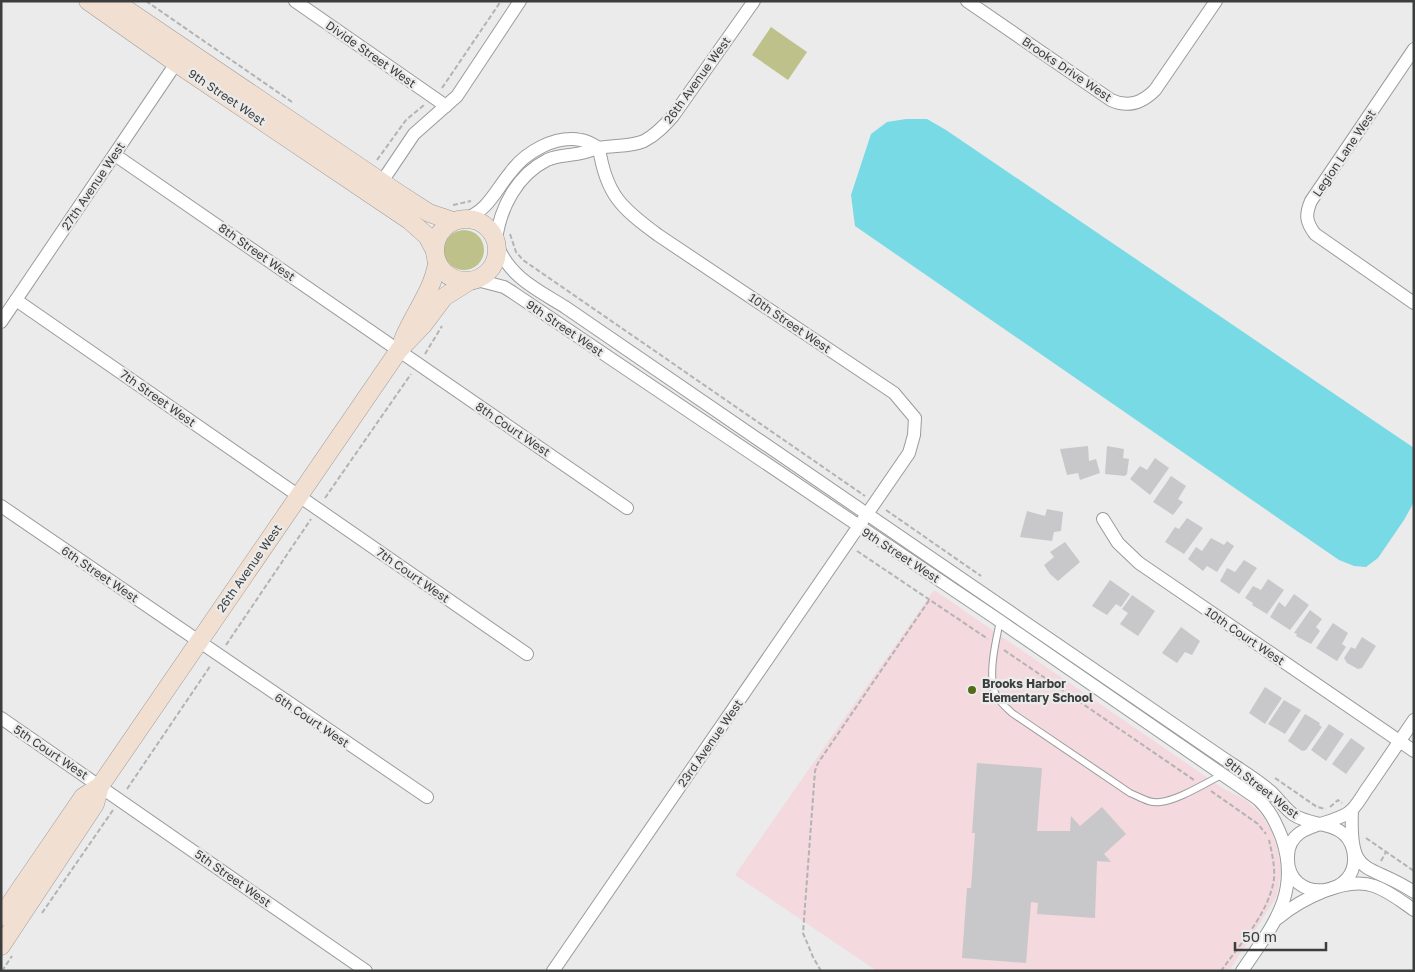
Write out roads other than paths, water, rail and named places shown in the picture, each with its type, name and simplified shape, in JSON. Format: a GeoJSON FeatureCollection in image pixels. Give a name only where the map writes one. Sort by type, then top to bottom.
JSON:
{"type":"FeatureCollection","features":[{"type":"Feature","properties":{"kind":"street","name":"9th Street West"},"geometry":{"type":"LineString","coordinates":[[88,1],[181,57],[377,189],[420,228],[436,256]]}},
{"type":"Feature","properties":{"kind":"street","name":"9th Street West"},"geometry":{"type":"LineString","coordinates":[[114,1],[181,57]]}},
{"type":"Feature","properties":{"kind":"street","name":"Divide Street West"},"geometry":{"type":"LineString","coordinates":[[295,1],[446,106]]}},
{"type":"Feature","properties":{"kind":"street"},"geometry":{"type":"LineString","coordinates":[[377,189],[414,134],[457,96],[520,1]]}},
{"type":"Feature","properties":{"kind":"street","name":"26th Avenue West"},"geometry":{"type":"LineString","coordinates":[[497,244],[501,212],[522,180],[534,168],[549,159],[644,141],[660,130],[673,116],[754,1]]}},
{"type":"Feature","properties":{"kind":"street","name":"Brooks Drive West"},"geometry":{"type":"LineString","coordinates":[[966,1],[984,6],[1111,100],[1132,104],[1148,98],[1155,90],[1216,1]]}},
{"type":"Feature","properties":{"kind":"street","name":"Legion Lane West"},"geometry":{"type":"LineString","coordinates":[[1414,49],[1311,201],[1307,212],[1308,224],[1315,234],[1414,303]]}},
{"type":"Feature","properties":{"kind":"street","name":"27th Avenue West"},"geometry":{"type":"LineString","coordinates":[[1,322],[181,57]]}},
{"type":"Feature","properties":{"kind":"street","name":"26th Avenue West"},"geometry":{"type":"LineString","coordinates":[[459,220],[481,210],[489,203],[510,173],[534,151],[563,140],[581,140],[599,148]]}},
{"type":"Feature","properties":{"kind":"street","name":"10th Street West"},"geometry":{"type":"LineString","coordinates":[[599,148],[606,180],[613,195],[635,218],[894,393],[905,404],[915,418],[910,453],[868,515]]}},
{"type":"Feature","properties":{"kind":"street","name":"8th Street West"},"geometry":{"type":"LineString","coordinates":[[115,154],[399,350]]}},
{"type":"Feature","properties":{"kind":"street","name":"9th Street West"},"geometry":{"type":"LineString","coordinates":[[377,189],[429,213],[459,220]]}},
{"type":"Feature","properties":{"kind":"street"},"geometry":{"type":"LineString","coordinates":[[459,220],[480,222],[492,232],[497,244],[493,267],[473,281],[450,278],[436,256],[440,232],[459,220]]}},
{"type":"Feature","properties":{"kind":"street","name":"9th Street West"},"geometry":{"type":"LineString","coordinates":[[497,244],[507,265],[525,282],[565,307],[1269,790],[1294,816],[1319,824]]}},
{"type":"Feature","properties":{"kind":"street","name":"26th Avenue West"},"geometry":{"type":"LineString","coordinates":[[399,350],[411,320],[431,288],[436,256]]}},
{"type":"Feature","properties":{"kind":"street","name":"9th Street West"},"geometry":{"type":"LineString","coordinates":[[473,281],[504,287],[512,292],[1000,621],[1222,775],[1267,808],[1280,834],[1288,865]]}},
{"type":"Feature","properties":{"kind":"street","name":"26th Avenue West"},"geometry":{"type":"LineString","coordinates":[[6,943],[95,804],[100,786],[399,350],[423,325],[444,297],[473,281]]}},
{"type":"Feature","properties":{"kind":"street","name":"7th Street West"},"geometry":{"type":"LineString","coordinates":[[16,300],[299,496]]}},
{"type":"Feature","properties":{"kind":"street","name":"8th Court West"},"geometry":{"type":"LineString","coordinates":[[399,350],[627,508]]}},
{"type":"Feature","properties":{"kind":"street","name":"7th Court West"},"geometry":{"type":"LineString","coordinates":[[299,496],[527,654]]}},
{"type":"Feature","properties":{"kind":"street","name":"6th Street West"},"geometry":{"type":"LineString","coordinates":[[1,506],[199,641]]}},
{"type":"Feature","properties":{"kind":"street","name":"23rd Avenue West"},"geometry":{"type":"LineString","coordinates":[[553,971],[868,515]]}},
{"type":"Feature","properties":{"kind":"street","name":"10th Court West"},"geometry":{"type":"LineString","coordinates":[[1103,519],[1118,543],[1139,563],[1399,742]]}},
{"type":"Feature","properties":{"kind":"street","name":"6th Court West"},"geometry":{"type":"LineString","coordinates":[[199,641],[427,797]]}},
{"type":"Feature","properties":{"kind":"street","name":"5th Court West"},"geometry":{"type":"LineString","coordinates":[[1,718],[100,786]]}},
{"type":"Feature","properties":{"kind":"street"},"geometry":{"type":"LineString","coordinates":[[1242,971],[1276,920],[1286,893],[1288,855],[1294,838],[1309,826],[1337,819],[1352,810],[1414,720]]}},
{"type":"Feature","properties":{"kind":"street"},"geometry":{"type":"LineString","coordinates":[[1399,742],[1414,751]]}},
{"type":"Feature","properties":{"kind":"street","name":"26th Avenue West"},"geometry":{"type":"LineString","coordinates":[[1,917],[83,796],[100,786]]}},
{"type":"Feature","properties":{"kind":"street","name":"5th Street West"},"geometry":{"type":"LineString","coordinates":[[100,786],[360,969]]}},
{"type":"Feature","properties":{"kind":"street"},"geometry":{"type":"LineString","coordinates":[[1276,920],[1301,902],[1342,882],[1351,870],[1353,850],[1352,810]]}},
{"type":"Feature","properties":{"kind":"street"},"geometry":{"type":"LineString","coordinates":[[1319,824],[1340,831],[1350,842],[1362,865],[1374,873],[1398,882],[1414,892]]}},
{"type":"Feature","properties":{"kind":"street"},"geometry":{"type":"LineString","coordinates":[[1288,865],[1293,877],[1303,886],[1315,890],[1361,885],[1373,886],[1414,910]]}},
{"type":"Feature","properties":{"kind":"lane"},"geometry":{"type":"LineString","coordinates":[[1000,621],[995,643],[993,681],[996,696],[1012,713],[1130,793],[1149,801],[1160,802],[1222,775]]}},
{"type":"Feature","properties":{"kind":"water"},"geometry":{"type":"Polygon","coordinates":[[[906,119],[927,119],[946,130],[1414,448],[1414,502],[1378,558],[1366,567],[1354,566],[1339,560],[855,226],[851,195],[871,134],[887,122],[906,119]]]}},
{"type":"Feature","properties":{"kind":"place","name":"Brooks Harbor Elementary School"},"geometry":{"type":"Point","coordinates":[972,690]}}]}
